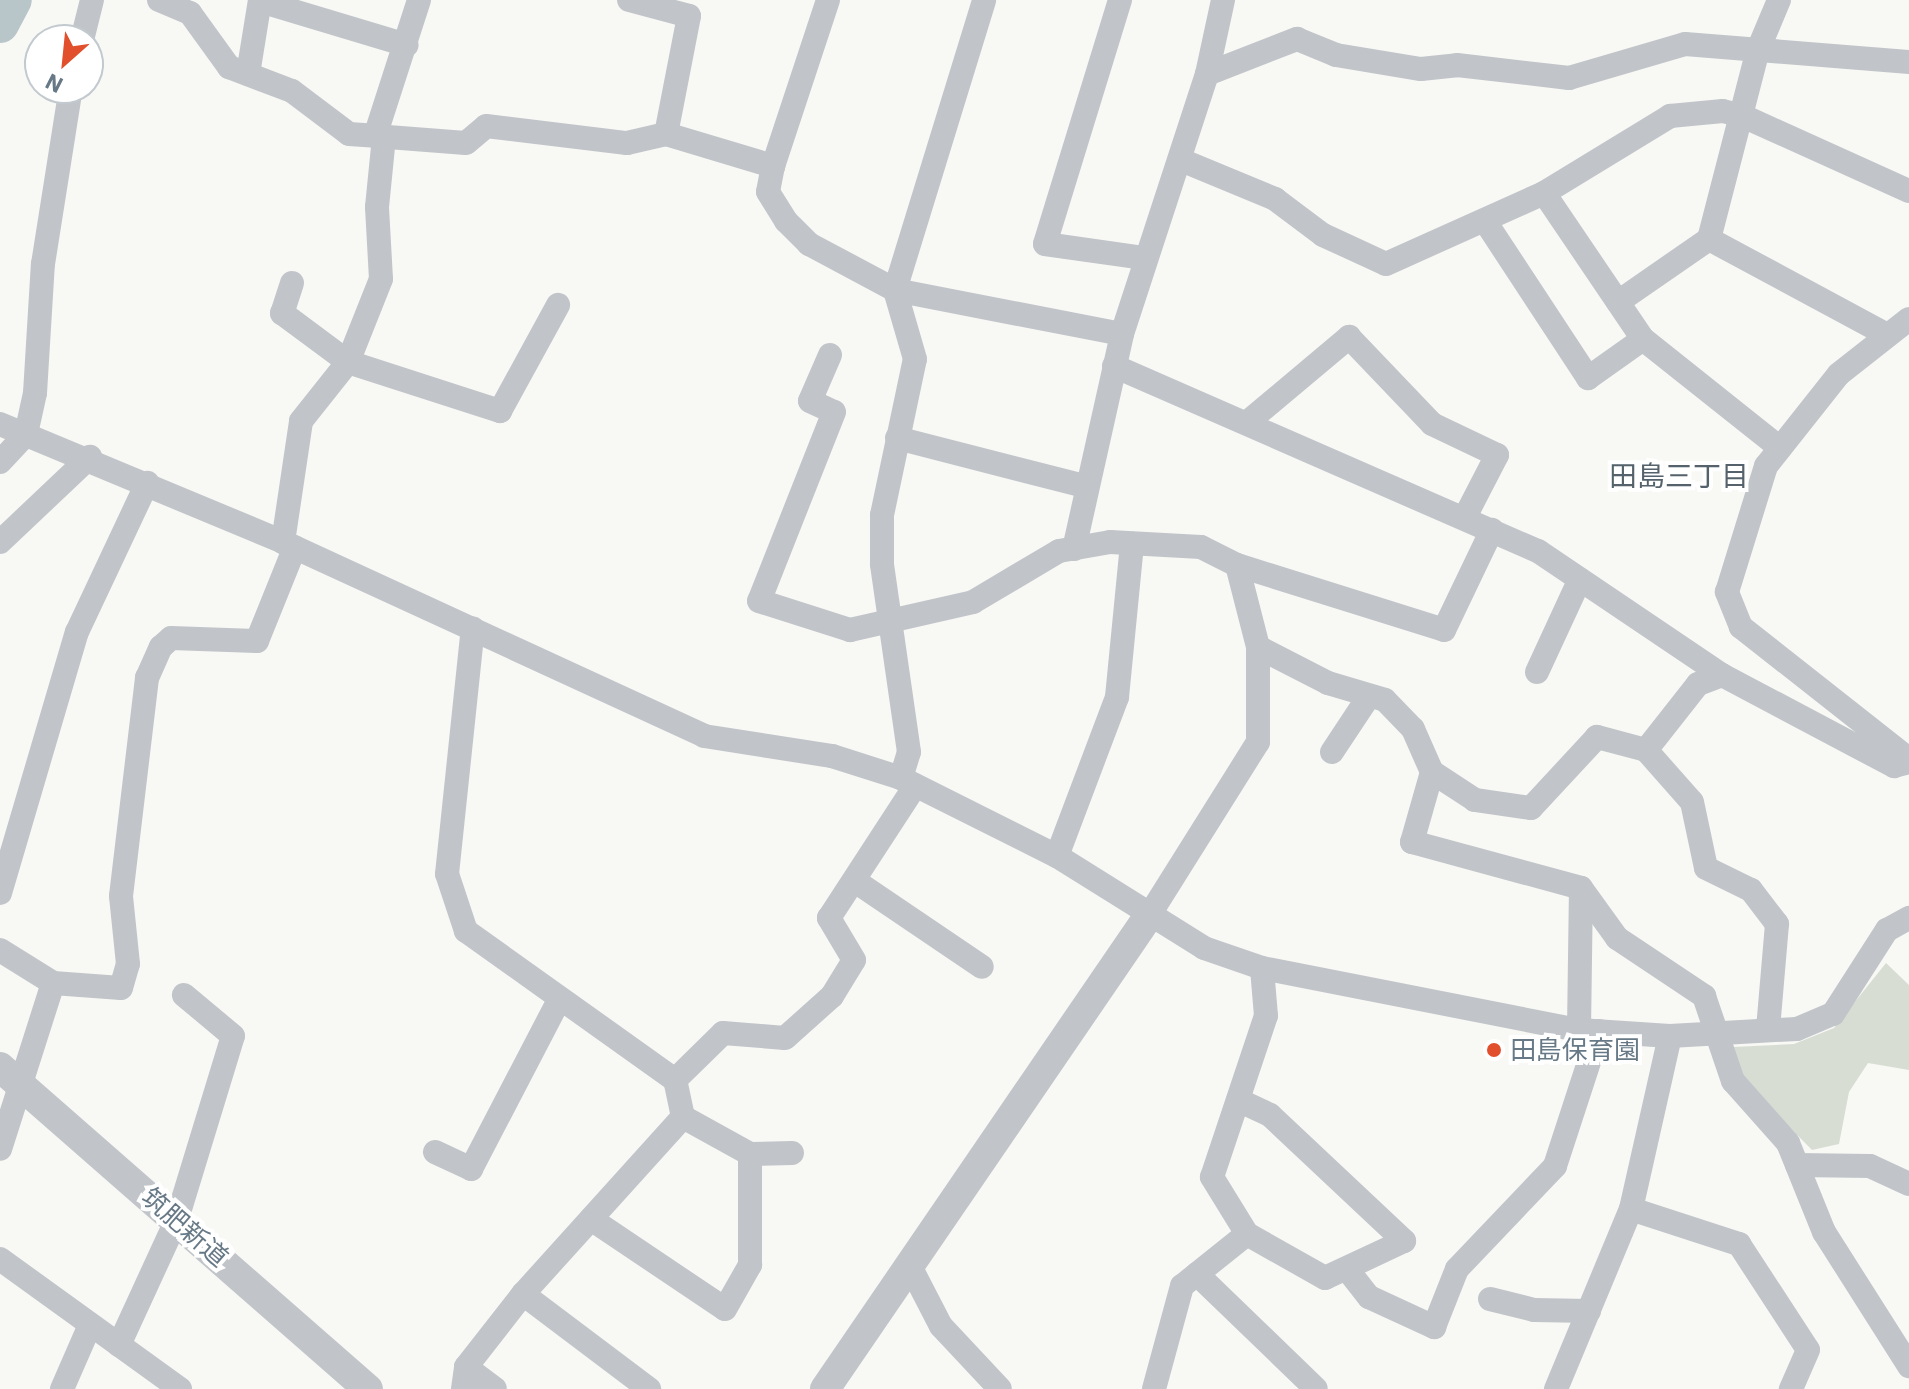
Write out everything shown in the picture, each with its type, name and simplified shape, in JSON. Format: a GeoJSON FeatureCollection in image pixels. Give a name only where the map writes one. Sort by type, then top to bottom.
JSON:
{"type":"FeatureCollection","features":[{"type":"Feature","properties":{"kind":"street"},"geometry":{"type":"LineString","coordinates":[[86,24],[92,0]]}},
{"type":"Feature","properties":{"kind":"street"},"geometry":{"type":"LineString","coordinates":[[159,0],[190,13],[229,67],[292,91],[349,134],[466,143],[486,126],[627,143],[666,134],[773,166]]}},
{"type":"Feature","properties":{"kind":"street"},"geometry":{"type":"LineString","coordinates":[[0,950],[53,983],[121,988],[128,964],[121,896],[147,678],[161,647],[171,638],[257,641],[289,544],[301,421],[348,362],[381,279],[377,207],[380,136],[419,0]]}},
{"type":"Feature","properties":{"kind":"street"},"geometry":{"type":"LineString","coordinates":[[629,0],[691,8],[666,134]]}},
{"type":"Feature","properties":{"kind":"street"},"geometry":{"type":"LineString","coordinates":[[828,0],[773,166],[768,192],[786,221],[809,244],[895,290],[1122,334]]}},
{"type":"Feature","properties":{"kind":"street"},"geometry":{"type":"LineString","coordinates":[[675,1080],[723,1033],[785,1038],[832,996],[854,960],[829,918],[855,881],[908,782],[909,752],[894,618],[882,564],[882,515],[915,359],[895,290],[984,0]]}},
{"type":"Feature","properties":{"kind":"street"},"geometry":{"type":"LineString","coordinates":[[1120,0],[1045,244],[1143,258]]}},
{"type":"Feature","properties":{"kind":"street"},"geometry":{"type":"LineString","coordinates":[[1074,549],[1084,486],[1122,334],[1143,258],[1181,160],[1207,74],[1223,0]]}},
{"type":"Feature","properties":{"kind":"street"},"geometry":{"type":"LineString","coordinates":[[1618,302],[1709,239],[1745,117],[1758,50],[1779,0]]}},
{"type":"Feature","properties":{"kind":"street"},"geometry":{"type":"LineString","coordinates":[[248,74],[260,1],[407,45]]}},
{"type":"Feature","properties":{"kind":"street"},"geometry":{"type":"LineString","coordinates":[[1207,74],[1297,39],[1336,55],[1421,69],[1457,65],[1569,78],[1685,44],[1909,62]]}},
{"type":"Feature","properties":{"kind":"street"},"geometry":{"type":"LineString","coordinates":[[0,462],[13,429],[68,104]]}},
{"type":"Feature","properties":{"kind":"street"},"geometry":{"type":"LineString","coordinates":[[1181,160],[1275,199],[1323,235],[1386,264],[1544,193],[1670,116],[1723,111],[1745,117],[1909,191]]}},
{"type":"Feature","properties":{"kind":"street"},"geometry":{"type":"LineString","coordinates":[[1544,193],[1643,339],[1780,448]]}},
{"type":"Feature","properties":{"kind":"street"},"geometry":{"type":"LineString","coordinates":[[1485,221],[1588,378],[1643,339]]}},
{"type":"Feature","properties":{"kind":"street"},"geometry":{"type":"LineString","coordinates":[[1709,239],[1887,335]]}},
{"type":"Feature","properties":{"kind":"street"},"geometry":{"type":"LineString","coordinates":[[292,283],[282,313],[348,362],[500,411],[558,305]]}},
{"type":"Feature","properties":{"kind":"street"},"geometry":{"type":"LineString","coordinates":[[1909,319],[1839,374],[1766,466],[1727,592],[1732,612],[1909,761]]}},
{"type":"Feature","properties":{"kind":"street"},"geometry":{"type":"LineString","coordinates":[[1249,421],[1349,337],[1432,424],[1497,455],[1465,517]]}},
{"type":"Feature","properties":{"kind":"street"},"geometry":{"type":"LineString","coordinates":[[830,355],[810,401],[834,412],[759,601],[850,630],[973,602],[1074,549],[1132,544],[1201,547],[1237,565],[1444,630],[1492,530]]}},
{"type":"Feature","properties":{"kind":"street"},"geometry":{"type":"LineString","coordinates":[[1114,366],[1249,421],[1492,530],[1580,579],[1722,675],[1894,766],[1909,761]]}},
{"type":"Feature","properties":{"kind":"street"},"geometry":{"type":"LineString","coordinates":[[13,429],[90,457],[289,544],[704,736],[832,756],[908,782],[1057,856],[1204,948],[1262,968],[1589,1031],[1691,1033],[1797,1029],[1833,1014],[1887,930],[1909,918]]}},
{"type":"Feature","properties":{"kind":"street"},"geometry":{"type":"LineString","coordinates":[[897,438],[1084,486]]}},
{"type":"Feature","properties":{"kind":"street"},"geometry":{"type":"LineString","coordinates":[[0,542],[90,457]]}},
{"type":"Feature","properties":{"kind":"street"},"geometry":{"type":"LineString","coordinates":[[0,893],[77,632],[147,483]]}},
{"type":"Feature","properties":{"kind":"street"},"geometry":{"type":"LineString","coordinates":[[1057,856],[1117,697],[1132,544]]}},
{"type":"Feature","properties":{"kind":"street"},"geometry":{"type":"LineString","coordinates":[[825,1389],[911,1268],[1150,914],[1258,742],[1258,647],[1237,565]]}},
{"type":"Feature","properties":{"kind":"street"},"geometry":{"type":"LineString","coordinates":[[1537,672],[1580,579]]}},
{"type":"Feature","properties":{"kind":"street"},"geometry":{"type":"LineString","coordinates":[[473,628],[447,874],[466,931],[558,1002],[675,1080],[683,1117],[750,1154],[792,1153]]}},
{"type":"Feature","properties":{"kind":"street"},"geometry":{"type":"LineString","coordinates":[[1258,647],[1369,696],[1385,700],[1413,729],[1432,772],[1475,800],[1531,808],[1597,737],[1646,750],[1692,802],[1706,868],[1751,890],[1777,924],[1768,1029]]}},
{"type":"Feature","properties":{"kind":"street"},"geometry":{"type":"LineString","coordinates":[[1646,750],[1698,684],[1722,675]]}},
{"type":"Feature","properties":{"kind":"street"},"geometry":{"type":"LineString","coordinates":[[1332,752],[1369,696]]}},
{"type":"Feature","properties":{"kind":"street"},"geometry":{"type":"LineString","coordinates":[[1432,772],[1412,842],[1581,888],[1617,938],[1704,996],[1631,1209],[1556,1389]]}},
{"type":"Feature","properties":{"kind":"street"},"geometry":{"type":"LineString","coordinates":[[855,881],[982,967]]}},
{"type":"Feature","properties":{"kind":"street"},"geometry":{"type":"LineString","coordinates":[[1347,1269],[1369,1297],[1434,1327],[1457,1269],[1555,1166],[1589,1031],[1581,888]]}},
{"type":"Feature","properties":{"kind":"street"},"geometry":{"type":"LineString","coordinates":[[1238,1100],[1270,1115],[1404,1241],[1325,1278],[1247,1234],[1212,1177],[1266,1016],[1262,968]]}},
{"type":"Feature","properties":{"kind":"street"},"geometry":{"type":"LineString","coordinates":[[0,1149],[8,1074],[53,983]]}},
{"type":"Feature","properties":{"kind":"street"},"geometry":{"type":"LineString","coordinates":[[119,1345],[177,1219],[233,1036],[184,995]]}},
{"type":"Feature","properties":{"kind":"street"},"geometry":{"type":"LineString","coordinates":[[435,1152],[471,1169],[558,1002]]}},
{"type":"Feature","properties":{"kind":"street"},"geometry":{"type":"LineString","coordinates":[[1691,1033],[1788,1143],[1824,1232],[1909,1366]]}},
{"type":"Feature","properties":{"kind":"street","name":"筑肥新道"},"geometry":{"type":"LineString","coordinates":[[8,1074],[368,1389]]}},
{"type":"Feature","properties":{"kind":"street"},"geometry":{"type":"LineString","coordinates":[[495,1389],[465,1378],[523,1294],[683,1117]]}},
{"type":"Feature","properties":{"kind":"street"},"geometry":{"type":"LineString","coordinates":[[591,1219],[725,1309],[750,1265],[750,1154]]}},
{"type":"Feature","properties":{"kind":"street"},"geometry":{"type":"LineString","coordinates":[[1797,1165],[1870,1166],[1909,1184]]}},
{"type":"Feature","properties":{"kind":"street"},"geometry":{"type":"LineString","coordinates":[[1631,1209],[1739,1244],[1808,1350],[1791,1389]]}},
{"type":"Feature","properties":{"kind":"street"},"geometry":{"type":"LineString","coordinates":[[1154,1389],[1166,1364],[1170,1316],[1182,1286],[1247,1234]]}},
{"type":"Feature","properties":{"kind":"street"},"geometry":{"type":"LineString","coordinates":[[0,1259],[180,1389]]}},
{"type":"Feature","properties":{"kind":"street"},"geometry":{"type":"LineString","coordinates":[[911,1268],[941,1326],[1000,1389]]}},
{"type":"Feature","properties":{"kind":"street"},"geometry":{"type":"LineString","coordinates":[[1197,1274],[1316,1389]]}},
{"type":"Feature","properties":{"kind":"street"},"geometry":{"type":"LineString","coordinates":[[523,1294],[649,1389]]}},
{"type":"Feature","properties":{"kind":"street"},"geometry":{"type":"LineString","coordinates":[[1490,1299],[1534,1310],[1589,1311]]}},
{"type":"Feature","properties":{"kind":"street"},"geometry":{"type":"LineString","coordinates":[[62,1389],[90,1325]]}},
{"type":"Feature","properties":{"kind":"shaded area"},"geometry":{"type":"Polygon","coordinates":[[[1886,963],[1909,985],[1909,1070],[1868,1063],[1849,1092],[1839,1144],[1812,1150],[1743,1080],[1733,1047],[1794,1044],[1834,1028],[1886,963]]]}},
{"type":"Feature","properties":{"kind":"waterway"},"geometry":{"type":"LineString","coordinates":[[0,24],[13,0]]}},
{"type":"Feature","properties":{"kind":"place","name":"田島保育園"},"geometry":{"type":"Point","coordinates":[1494,1050]}},
{"type":"Feature","properties":{"kind":"district","name":"田島三丁目"},"geometry":{"type":"Point","coordinates":[1679,476]}}]}
